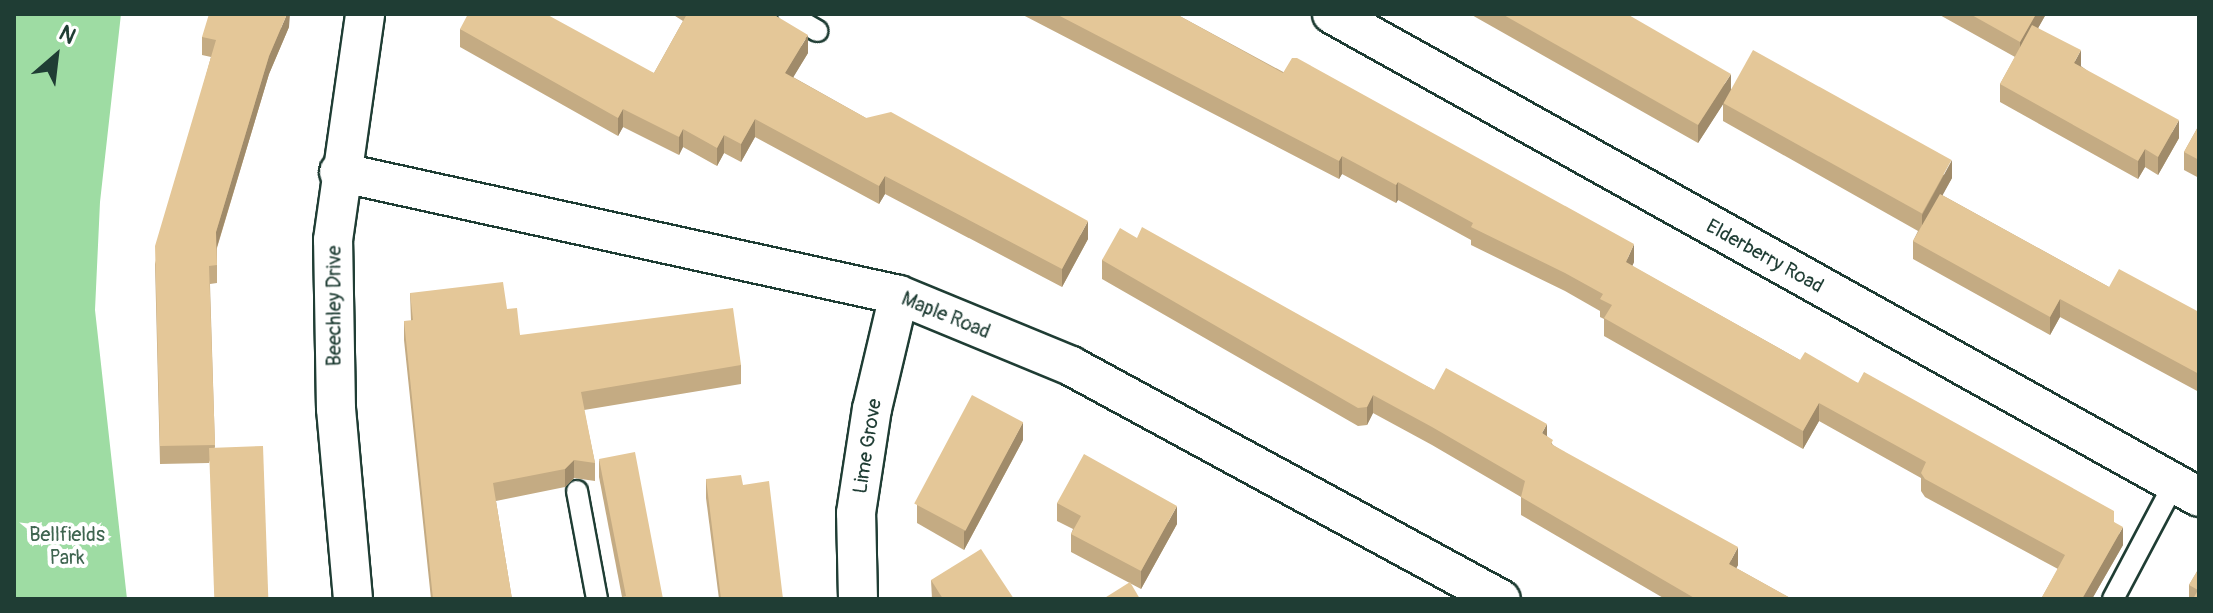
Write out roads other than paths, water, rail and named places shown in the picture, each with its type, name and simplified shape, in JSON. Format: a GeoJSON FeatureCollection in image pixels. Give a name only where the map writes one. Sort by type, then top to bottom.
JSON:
{"type":"FeatureCollection","features":[{"type":"Feature","properties":{"kind":"street","name":"Beechley Drive"},"geometry":{"type":"LineString","coordinates":[[353,599],[332,305],[339,172],[365,14]]}},
{"type":"Feature","properties":{"kind":"street","name":"Elderberry Road"},"geometry":{"type":"LineString","coordinates":[[1332,14],[2186,490]]}},
{"type":"Feature","properties":{"kind":"street","name":"Maple Road"},"geometry":{"type":"LineString","coordinates":[[339,172],[899,295],[1071,366],[1501,599]]}},
{"type":"Feature","properties":{"kind":"street","name":"Lime Grove"},"geometry":{"type":"LineString","coordinates":[[858,599],[856,513],[872,409],[899,295]]}},
{"type":"Feature","properties":{"kind":"lane"},"geometry":{"type":"LineString","coordinates":[[788,14],[818,31]]}},
{"type":"Feature","properties":{"kind":"lane"},"geometry":{"type":"LineString","coordinates":[[2113,599],[2186,490]]}},
{"type":"Feature","properties":{"kind":"lane"},"geometry":{"type":"LineString","coordinates":[[577,491],[597,599]]}},
{"type":"Feature","properties":{"kind":"park label","name":"Bellfields Park"},"geometry":{"type":"Point","coordinates":[67,546]}}]}
